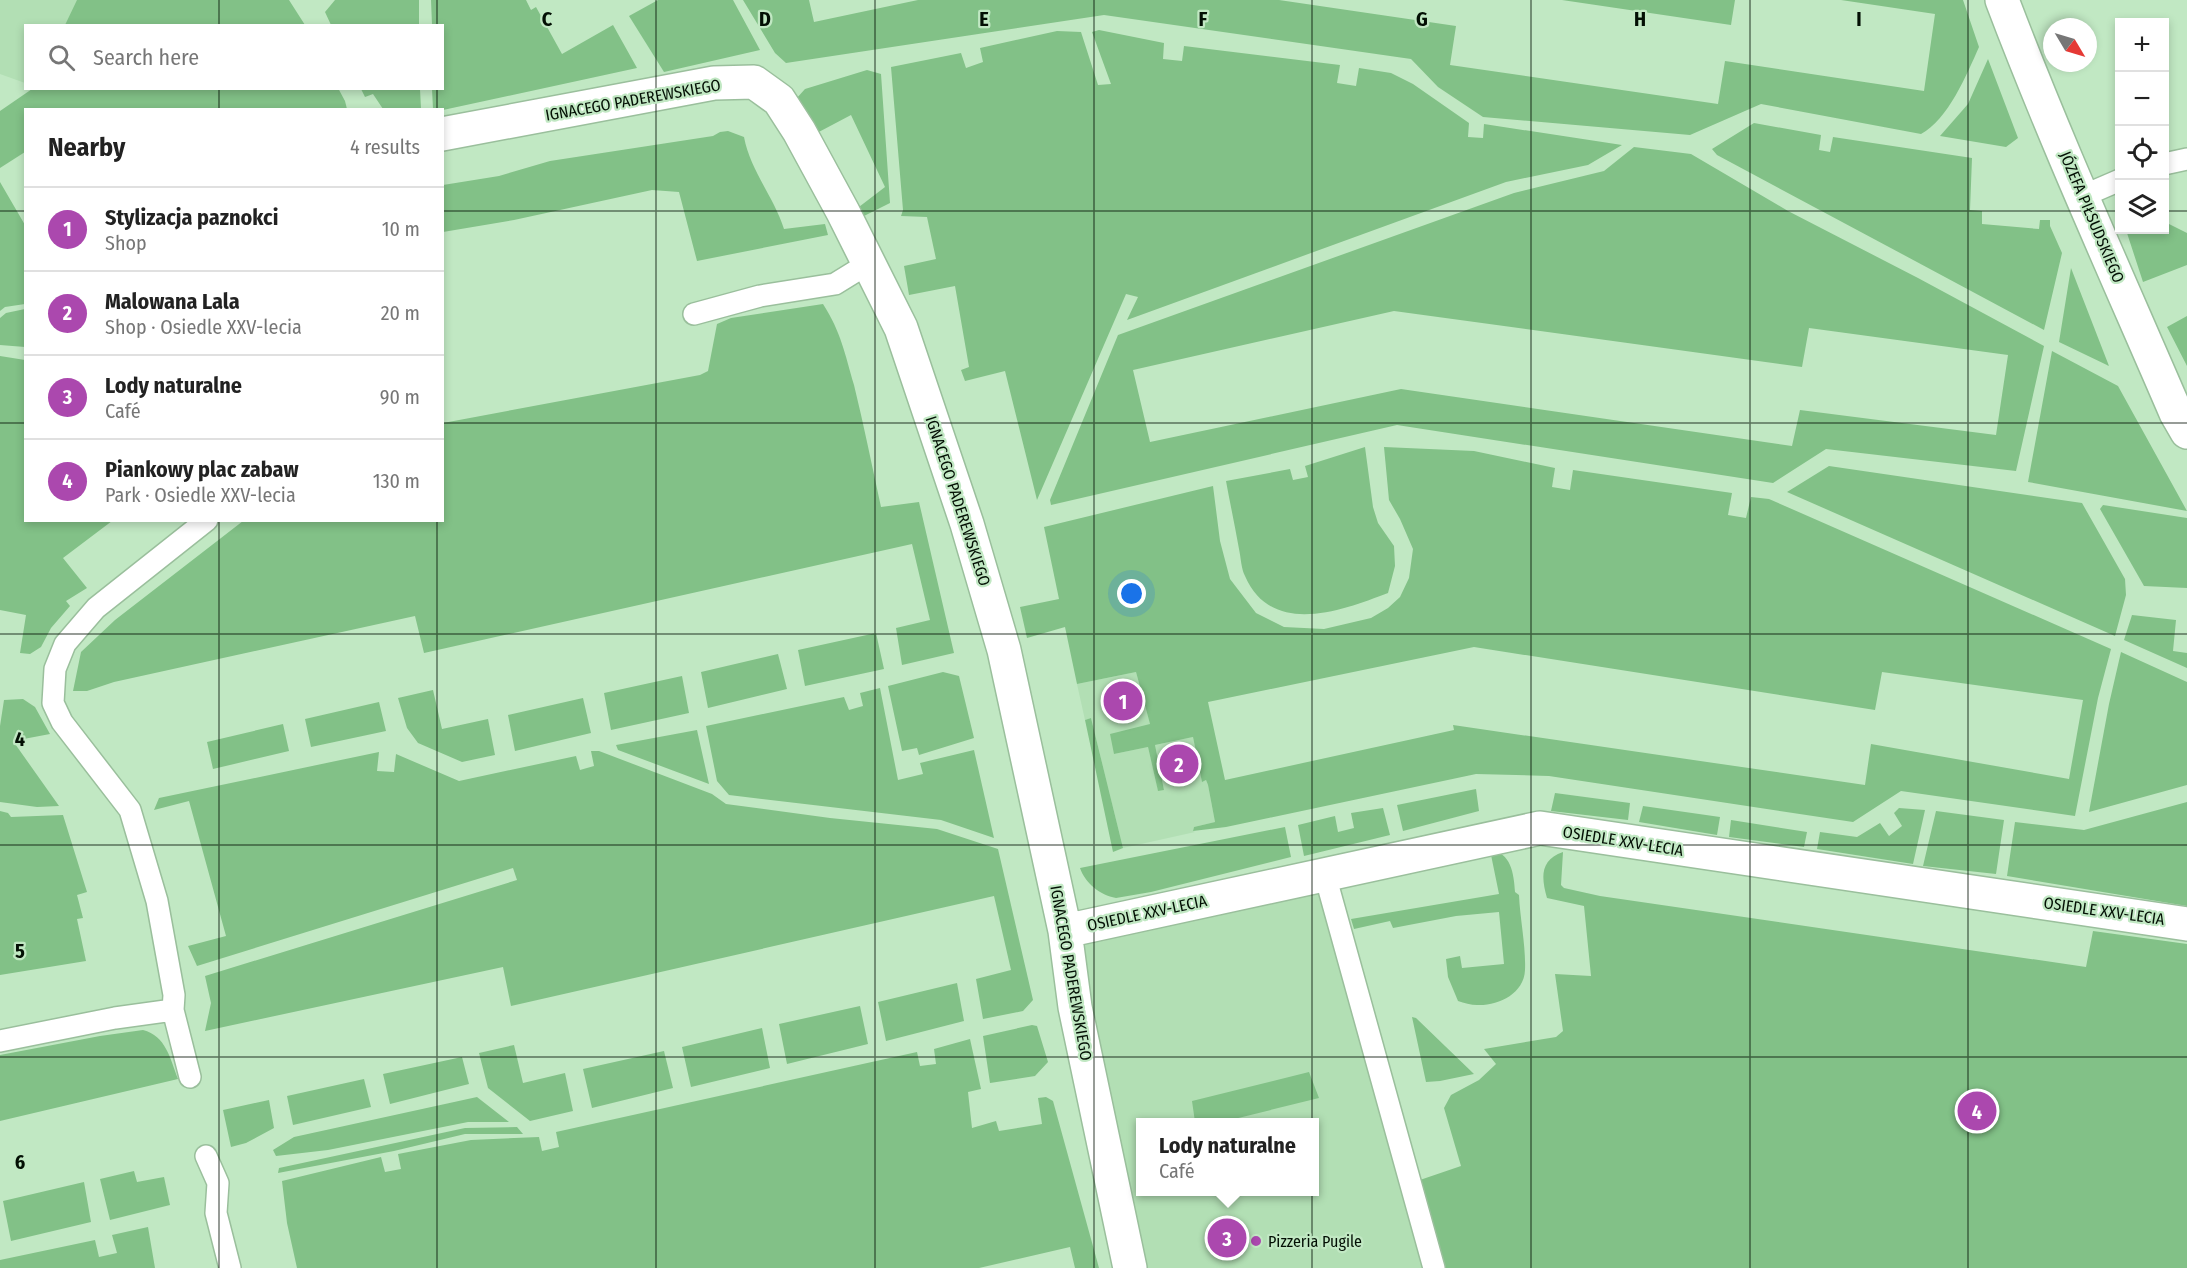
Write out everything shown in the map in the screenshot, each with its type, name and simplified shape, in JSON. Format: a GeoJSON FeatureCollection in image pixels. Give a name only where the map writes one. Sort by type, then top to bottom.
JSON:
{"type":"FeatureCollection","features":[{"type":"Feature","properties":{"kind":"street","name":"JÓZEFA PIŁSUDSKIEGO"},"geometry":{"type":"LineString","coordinates":[[2002,0],[2083,196],[2176,413],[2187,432]]}},
{"type":"Feature","properties":{"kind":"street","name":"IGNACEGO PADEREWSKIEGO"},"geometry":{"type":"LineString","coordinates":[[444,134],[714,83],[754,82],[779,100],[799,131],[901,328],[971,535],[1004,650],[1065,931],[1075,1007],[1130,1268]]}},
{"type":"Feature","properties":{"kind":"street","name":"OSIEDLE XXV-LECIA"},"geometry":{"type":"LineString","coordinates":[[1065,931],[1540,828],[2187,924]]}},
{"type":"Feature","properties":{"kind":"lane"},"geometry":{"type":"LineString","coordinates":[[2169,163],[2187,159]]}},
{"type":"Feature","properties":{"kind":"lane"},"geometry":{"type":"LineString","coordinates":[[2083,196],[2115,182]]}},
{"type":"Feature","properties":{"kind":"lane"},"geometry":{"type":"LineString","coordinates":[[694,314],[760,296],[836,284],[869,263]]}},
{"type":"Feature","properties":{"kind":"lane"},"geometry":{"type":"LineString","coordinates":[[190,1077],[173,1010],[174,995],[157,902],[130,810],[63,722],[53,703],[55,669],[65,644],[96,608],[204,522]]}},
{"type":"Feature","properties":{"kind":"lane"},"geometry":{"type":"LineString","coordinates":[[1325,875],[1434,1268]]}},
{"type":"Feature","properties":{"kind":"lane"},"geometry":{"type":"LineString","coordinates":[[0,1041],[115,1018],[173,1010]]}},
{"type":"Feature","properties":{"kind":"lane"},"geometry":{"type":"LineString","coordinates":[[206,1156],[218,1183],[216,1213],[230,1268]]}},
{"type":"Feature","properties":{"kind":"shaded area"},"geometry":{"type":"Polygon","coordinates":[[[0,0],[78,0],[66,24],[24,24],[24,83],[0,74],[0,0]]]}},
{"type":"Feature","properties":{"kind":"shaded area"},"geometry":{"type":"Polygon","coordinates":[[[77,0],[289,0],[304,24],[65,24],[77,0]]]}},
{"type":"Feature","properties":{"kind":"shaded area"},"geometry":{"type":"Polygon","coordinates":[[[335,0],[419,0],[419,24],[331,24],[325,12],[335,0]]]}},
{"type":"Feature","properties":{"kind":"shaded area"},"geometry":{"type":"Polygon","coordinates":[[[431,0],[526,0],[531,10],[536,7],[562,54],[613,25],[637,68],[444,110],[433,108],[432,90],[444,90],[444,24],[432,24],[431,0]]]}},
{"type":"Feature","properties":{"kind":"shaded area"},"geometry":{"type":"Polygon","coordinates":[[[658,0],[733,0],[760,50],[664,72],[629,16],[658,0]]]}},
{"type":"Feature","properties":{"kind":"shaded area"},"geometry":{"type":"Polygon","coordinates":[[[743,0],[809,0],[814,22],[918,0],[1279,0],[1456,26],[1450,65],[1718,104],[1725,61],[1924,91],[1935,14],[1841,0],[1963,0],[1979,47],[1948,107],[1931,127],[1921,134],[1761,104],[1690,135],[1483,117],[1438,87],[1411,59],[1104,15],[786,63],[775,53],[743,0]]]}},
{"type":"Feature","properties":{"kind":"shaded area"},"geometry":{"type":"Polygon","coordinates":[[[1562,0],[1735,0],[1731,25],[1562,0]]]}},
{"type":"Feature","properties":{"kind":"shaded area"},"geometry":{"type":"Polygon","coordinates":[[[1099,30],[1164,43],[1163,59],[1182,61],[1184,46],[1340,65],[1337,83],[1356,86],[1359,68],[1391,73],[1413,84],[1469,123],[1468,137],[1483,138],[1484,124],[1622,145],[1588,165],[1506,182],[1127,320],[1138,297],[1126,294],[1037,500],[1005,371],[965,381],[961,370],[969,367],[955,286],[909,295],[904,266],[936,259],[927,217],[901,216],[903,210],[891,67],[961,53],[966,68],[983,62],[980,48],[1057,31],[1081,32],[1098,85],[1111,84],[1092,32],[1099,30]]]}},
{"type":"Feature","properties":{"kind":"shaded area"},"geometry":{"type":"Polygon","coordinates":[[[1988,59],[2018,138],[2006,147],[1940,136],[1968,104],[1988,59]]]}},
{"type":"Feature","properties":{"kind":"shaded area"},"geometry":{"type":"Polygon","coordinates":[[[867,70],[881,74],[890,203],[860,218],[855,210],[885,187],[851,115],[815,134],[796,99],[805,89],[867,70]]]}},
{"type":"Feature","properties":{"kind":"shaded area"},"geometry":{"type":"Polygon","coordinates":[[[31,90],[339,90],[347,108],[24,108],[24,153],[0,168],[0,111],[31,90]]]}},
{"type":"Feature","properties":{"kind":"shaded area"},"geometry":{"type":"Polygon","coordinates":[[[362,90],[420,90],[421,108],[382,108],[373,94],[365,97],[362,90]]]}},
{"type":"Feature","properties":{"kind":"shaded area"},"geometry":{"type":"Polygon","coordinates":[[[1754,123],[1821,135],[1819,150],[1830,152],[1833,137],[1972,158],[1970,210],[1982,211],[1982,224],[2039,229],[2040,220],[2050,220],[2050,226],[2062,253],[2044,330],[1717,155],[1712,149],[1754,123]]]}},
{"type":"Feature","properties":{"kind":"shaded area"},"geometry":{"type":"Polygon","coordinates":[[[728,131],[744,137],[751,161],[784,229],[825,224],[828,235],[697,261],[679,192],[652,190],[514,220],[444,232],[444,185],[499,176],[550,161],[713,136],[728,131]]]}},
{"type":"Feature","properties":{"kind":"shaded area"},"geometry":{"type":"Polygon","coordinates":[[[1634,147],[1691,154],[1788,211],[2044,346],[2016,471],[1826,449],[1773,483],[1397,425],[1051,505],[1050,500],[1118,335],[1514,193],[1604,171],[1634,147]],[[1394,311],[1133,370],[1150,442],[1401,389],[1792,446],[1800,410],[1996,435],[2008,355],[1809,328],[1802,367],[1394,311]]]}},
{"type":"Feature","properties":{"kind":"shaded area"},"geometry":{"type":"Polygon","coordinates":[[[0,182],[24,223],[24,304],[5,307],[0,311],[0,182]]]}},
{"type":"Feature","properties":{"kind":"shaded area"},"geometry":{"type":"Polygon","coordinates":[[[2169,224],[2187,233],[2187,265],[2143,282],[2127,234],[2169,234],[2169,224]]]}},
{"type":"Feature","properties":{"kind":"shaded area"},"geometry":{"type":"Polygon","coordinates":[[[2071,268],[2109,366],[2059,342],[2071,268]]]}},
{"type":"Feature","properties":{"kind":"shaded area"},"geometry":{"type":"Polygon","coordinates":[[[823,304],[838,334],[848,363],[881,507],[919,502],[954,653],[902,665],[896,628],[930,620],[912,544],[424,653],[415,616],[114,682],[87,691],[73,691],[81,652],[115,620],[242,522],[444,522],[444,423],[700,375],[708,371],[717,324],[731,318],[823,304]]]}},
{"type":"Feature","properties":{"kind":"shaded area"},"geometry":{"type":"Polygon","coordinates":[[[24,309],[24,347],[0,345],[0,318],[6,313],[24,309]]]}},
{"type":"Feature","properties":{"kind":"shaded area"},"geometry":{"type":"Polygon","coordinates":[[[2187,316],[2187,366],[2167,327],[2187,316]]]}},
{"type":"Feature","properties":{"kind":"shaded area"},"geometry":{"type":"Polygon","coordinates":[[[2052,351],[2118,386],[2187,511],[2028,482],[2052,351]]]}},
{"type":"Feature","properties":{"kind":"shaded area"},"geometry":{"type":"Polygon","coordinates":[[[0,356],[24,360],[24,522],[111,522],[63,558],[87,588],[66,601],[70,606],[51,628],[41,647],[30,654],[20,653],[26,615],[0,610],[0,356]]]}},
{"type":"Feature","properties":{"kind":"shaded area"},"geometry":{"type":"Polygon","coordinates":[[[1365,447],[1373,507],[1378,523],[1394,546],[1395,566],[1388,593],[1350,606],[1310,614],[1290,613],[1272,607],[1257,595],[1245,576],[1226,481],[1290,469],[1293,480],[1308,477],[1305,466],[1365,447]]]}},
{"type":"Feature","properties":{"kind":"shaded area"},"geometry":{"type":"Polygon","coordinates":[[[1384,447],[1474,451],[1555,468],[1552,487],[1570,490],[1573,470],[1732,493],[1728,515],[1746,518],[1751,497],[1769,499],[2111,649],[2098,698],[2075,816],[1901,791],[1853,822],[1549,776],[1476,774],[1226,827],[1193,831],[1194,827],[1215,822],[1208,785],[1206,780],[1202,782],[1193,737],[1155,745],[1164,790],[1158,791],[1148,747],[1114,754],[1110,734],[1150,724],[1136,672],[1077,684],[1065,627],[1027,638],[1020,607],[1059,599],[1044,527],[1213,486],[1220,541],[1230,579],[1256,613],[1284,627],[1324,629],[1371,618],[1388,608],[1400,597],[1409,578],[1413,549],[1389,500],[1384,447]],[[1474,647],[1208,702],[1225,780],[1454,730],[1453,725],[1865,785],[1871,744],[2069,779],[2083,700],[1882,672],[1875,710],[1474,647]]]}},
{"type":"Feature","properties":{"kind":"shaded area"},"geometry":{"type":"Polygon","coordinates":[[[1829,466],[2082,503],[2125,579],[2126,595],[2115,636],[1787,492],[1829,466]]]}},
{"type":"Feature","properties":{"kind":"shaded area"},"geometry":{"type":"Polygon","coordinates":[[[2103,505],[2187,518],[2187,588],[2144,586],[2100,509],[2103,505]]]}},
{"type":"Feature","properties":{"kind":"shaded area"},"geometry":{"type":"Polygon","coordinates":[[[2132,615],[2176,620],[2173,651],[2187,653],[2187,668],[2124,640],[2132,615]]]}},
{"type":"Feature","properties":{"kind":"shaded area"},"geometry":{"type":"Polygon","coordinates":[[[876,633],[884,669],[805,686],[798,650],[876,633]]]}},
{"type":"Feature","properties":{"kind":"shaded area"},"geometry":{"type":"Polygon","coordinates":[[[2121,652],[2187,682],[2187,785],[2089,812],[2109,704],[2121,652]]]}},
{"type":"Feature","properties":{"kind":"shaded area"},"geometry":{"type":"Polygon","coordinates":[[[778,654],[787,689],[708,708],[701,672],[778,654]]]}},
{"type":"Feature","properties":{"kind":"shaded area"},"geometry":{"type":"Polygon","coordinates":[[[943,672],[959,676],[974,738],[919,755],[917,748],[902,751],[888,686],[943,672]]]}},
{"type":"Feature","properties":{"kind":"shaded area"},"geometry":{"type":"Polygon","coordinates":[[[1136,672],[1150,724],[1114,754],[1148,747],[1158,790],[1164,790],[1155,745],[1193,737],[1202,781],[1206,780],[1208,785],[1215,822],[1194,827],[1195,832],[1123,848],[1091,718],[1085,720],[1077,684],[1136,672]]]}},
{"type":"Feature","properties":{"kind":"shaded area"},"geometry":{"type":"Polygon","coordinates":[[[682,676],[689,713],[611,730],[604,693],[682,676]]]}},
{"type":"Feature","properties":{"kind":"shaded area"},"geometry":{"type":"Polygon","coordinates":[[[880,688],[898,780],[923,774],[920,763],[974,750],[994,838],[941,820],[729,795],[717,781],[706,726],[844,697],[849,710],[863,706],[860,693],[880,688]]]}},
{"type":"Feature","properties":{"kind":"shaded area"},"geometry":{"type":"Polygon","coordinates":[[[433,690],[442,729],[488,719],[495,755],[462,762],[418,743],[407,728],[398,698],[433,690]]]}},
{"type":"Feature","properties":{"kind":"shaded area"},"geometry":{"type":"Polygon","coordinates":[[[583,698],[591,733],[515,751],[508,715],[583,698]]]}},
{"type":"Feature","properties":{"kind":"shaded area"},"geometry":{"type":"Polygon","coordinates":[[[23,699],[35,707],[50,734],[13,741],[59,806],[37,807],[0,802],[0,726],[4,700],[23,699]]]}},
{"type":"Feature","properties":{"kind":"shaded area"},"geometry":{"type":"Polygon","coordinates":[[[379,702],[386,731],[311,747],[305,719],[379,702]]]}},
{"type":"Feature","properties":{"kind":"shaded area"},"geometry":{"type":"Polygon","coordinates":[[[1091,718],[1123,848],[1113,852],[1085,720],[1091,718]]]}},
{"type":"Feature","properties":{"kind":"shaded area"},"geometry":{"type":"Polygon","coordinates":[[[283,724],[289,751],[213,769],[207,742],[283,724]]]}},
{"type":"Feature","properties":{"kind":"shaded area"},"geometry":{"type":"Polygon","coordinates":[[[697,730],[709,784],[618,750],[616,745],[697,730]]]}},
{"type":"Feature","properties":{"kind":"shaded area"},"geometry":{"type":"Polygon","coordinates":[[[591,751],[599,751],[712,794],[726,804],[937,829],[998,849],[1033,1000],[1023,1011],[983,1019],[976,979],[1011,970],[994,896],[511,1006],[503,967],[205,1031],[211,1003],[205,976],[517,880],[513,868],[197,966],[188,946],[226,936],[189,801],[154,810],[159,798],[379,752],[377,771],[394,772],[396,754],[459,781],[576,756],[580,770],[594,766],[591,751]]]}},
{"type":"Feature","properties":{"kind":"shaded area"},"geometry":{"type":"Polygon","coordinates":[[[1476,789],[1479,811],[1403,831],[1397,805],[1476,789]]]}},
{"type":"Feature","properties":{"kind":"shaded area"},"geometry":{"type":"Polygon","coordinates":[[[1555,793],[1630,803],[1628,820],[1551,811],[1555,793]]]}},
{"type":"Feature","properties":{"kind":"shaded area"},"geometry":{"type":"Polygon","coordinates":[[[2187,802],[2187,906],[2007,876],[2015,822],[2084,830],[2187,802]]]}},
{"type":"Feature","properties":{"kind":"shaded area"},"geometry":{"type":"Polygon","coordinates":[[[1643,806],[1720,817],[1717,835],[1639,822],[1643,806]]]}},
{"type":"Feature","properties":{"kind":"shaded area"},"geometry":{"type":"Polygon","coordinates":[[[1383,808],[1390,835],[1304,856],[1298,825],[1335,816],[1338,832],[1354,828],[1351,813],[1383,808]]]}},
{"type":"Feature","properties":{"kind":"shaded area"},"geometry":{"type":"Polygon","coordinates":[[[1899,808],[1925,810],[1913,864],[1817,849],[1820,832],[1857,837],[1880,823],[1889,836],[1902,826],[1894,813],[1899,808]]]}},
{"type":"Feature","properties":{"kind":"shaded area"},"geometry":{"type":"Polygon","coordinates":[[[0,811],[8,813],[11,817],[63,815],[87,892],[77,895],[83,918],[77,919],[86,961],[0,975],[0,811]]]}},
{"type":"Feature","properties":{"kind":"shaded area"},"geometry":{"type":"Polygon","coordinates":[[[1936,811],[2004,820],[1996,874],[1923,866],[1936,811]]]}},
{"type":"Feature","properties":{"kind":"shaded area"},"geometry":{"type":"Polygon","coordinates":[[[1731,820],[1807,832],[1804,847],[1729,837],[1731,820]]]}},
{"type":"Feature","properties":{"kind":"shaded area"},"geometry":{"type":"Polygon","coordinates":[[[1285,827],[1291,857],[1151,892],[1116,898],[1110,896],[1089,883],[1080,868],[1285,827]]]}},
{"type":"Feature","properties":{"kind":"shaded area"},"geometry":{"type":"Polygon","coordinates":[[[1490,850],[1507,859],[1514,878],[1515,892],[1519,895],[1525,970],[1520,986],[1508,997],[1485,1005],[1472,1005],[1458,1001],[1448,977],[1446,959],[1460,956],[1462,968],[1504,964],[1499,912],[1456,916],[1393,928],[1390,921],[1354,929],[1351,919],[1499,894],[1490,850]]]}},
{"type":"Feature","properties":{"kind":"shaded area"},"geometry":{"type":"Polygon","coordinates":[[[1563,852],[1561,885],[1564,888],[1600,896],[2086,967],[2093,931],[2187,944],[2187,1268],[1434,1268],[1417,1181],[1461,1166],[1444,1108],[1451,1095],[1479,1080],[1496,1064],[1484,1049],[1556,1037],[1563,1031],[1555,974],[1591,976],[1584,906],[1547,898],[1545,890],[1543,876],[1546,865],[1555,855],[1563,852]]]}},
{"type":"Feature","properties":{"kind":"shaded area"},"geometry":{"type":"Polygon","coordinates":[[[1325,875],[1434,1268],[1130,1268],[1065,931],[1325,875]]]}},
{"type":"Feature","properties":{"kind":"shaded area"},"geometry":{"type":"Polygon","coordinates":[[[957,983],[964,1021],[886,1041],[878,1002],[957,983]]]}},
{"type":"Feature","properties":{"kind":"shaded area"},"geometry":{"type":"Polygon","coordinates":[[[860,1006],[868,1044],[787,1064],[779,1024],[860,1006]]]}},
{"type":"Feature","properties":{"kind":"shaded area"},"geometry":{"type":"Polygon","coordinates":[[[1412,1017],[1416,1018],[1474,1074],[1426,1082],[1412,1017]]]}},
{"type":"Feature","properties":{"kind":"shaded area"},"geometry":{"type":"Polygon","coordinates":[[[1032,1025],[1037,1026],[1048,1062],[1035,1076],[990,1083],[983,1036],[1032,1025]]]}},
{"type":"Feature","properties":{"kind":"shaded area"},"geometry":{"type":"Polygon","coordinates":[[[762,1028],[770,1068],[691,1087],[682,1047],[762,1028]]]}},
{"type":"Feature","properties":{"kind":"shaded area"},"geometry":{"type":"Polygon","coordinates":[[[143,1030],[157,1037],[162,1043],[178,1079],[0,1121],[0,1055],[143,1030]]]}},
{"type":"Feature","properties":{"kind":"shaded area"},"geometry":{"type":"Polygon","coordinates":[[[970,1039],[981,1089],[968,1092],[972,1128],[996,1121],[999,1131],[1042,1124],[1038,1098],[1046,1097],[1053,1101],[1099,1268],[1075,1268],[1070,1247],[979,1268],[297,1268],[287,1223],[282,1181],[381,1157],[385,1172],[401,1169],[398,1154],[471,1140],[539,1137],[542,1151],[559,1147],[556,1132],[917,1052],[920,1066],[936,1064],[934,1049],[970,1039]]]}},
{"type":"Feature","properties":{"kind":"shaded area"},"geometry":{"type":"Polygon","coordinates":[[[514,1045],[523,1083],[565,1073],[573,1111],[530,1121],[488,1088],[479,1053],[514,1045]]]}},
{"type":"Feature","properties":{"kind":"shaded area"},"geometry":{"type":"Polygon","coordinates":[[[664,1051],[673,1088],[592,1108],[583,1069],[664,1051]]]}},
{"type":"Feature","properties":{"kind":"shaded area"},"geometry":{"type":"Polygon","coordinates":[[[462,1057],[469,1084],[390,1104],[383,1074],[462,1057]]]}},
{"type":"Feature","properties":{"kind":"shaded area"},"geometry":{"type":"Polygon","coordinates":[[[1309,1072],[1319,1098],[1238,1118],[1194,1118],[1192,1101],[1309,1072]]]}},
{"type":"Feature","properties":{"kind":"shaded area"},"geometry":{"type":"Polygon","coordinates":[[[364,1079],[371,1107],[293,1125],[287,1096],[364,1079]]]}},
{"type":"Feature","properties":{"kind":"shaded area"},"geometry":{"type":"Polygon","coordinates":[[[477,1097],[509,1122],[468,1122],[328,1150],[276,1156],[273,1150],[294,1137],[477,1097]]]}},
{"type":"Feature","properties":{"kind":"shaded area"},"geometry":{"type":"Polygon","coordinates":[[[269,1100],[274,1128],[246,1143],[231,1147],[223,1110],[269,1100]]]}},
{"type":"Feature","properties":{"kind":"shaded area"},"geometry":{"type":"Polygon","coordinates":[[[517,1127],[523,1134],[465,1134],[394,1151],[278,1173],[279,1168],[465,1128],[517,1127]]]}},
{"type":"Feature","properties":{"kind":"shaded area"},"geometry":{"type":"Polygon","coordinates":[[[134,1171],[137,1182],[164,1177],[170,1205],[110,1220],[100,1179],[134,1171]]]}},
{"type":"Feature","properties":{"kind":"shaded area"},"geometry":{"type":"Polygon","coordinates":[[[84,1182],[91,1222],[11,1241],[3,1201],[84,1182]]]}},
{"type":"Feature","properties":{"kind":"shaded area"},"geometry":{"type":"Polygon","coordinates":[[[148,1227],[155,1268],[0,1268],[0,1260],[95,1240],[99,1257],[117,1253],[112,1235],[148,1227]]]}},
{"type":"Feature","properties":{"kind":"place","name":"Stylizacja paznokci"},"geometry":{"type":"Point","coordinates":[1123,701]}},
{"type":"Feature","properties":{"kind":"place","name":"Malowana Lala"},"geometry":{"type":"Point","coordinates":[1179,764]}},
{"type":"Feature","properties":{"kind":"place","name":"Piankowy plac zabaw"},"geometry":{"type":"Point","coordinates":[1977,1111]}},
{"type":"Feature","properties":{"kind":"place","name":"Lody naturalne"},"geometry":{"type":"Point","coordinates":[1227,1238]}},
{"type":"Feature","properties":{"kind":"place","name":"Pizzeria Pugile"},"geometry":{"type":"Point","coordinates":[1256,1241]}}]}
